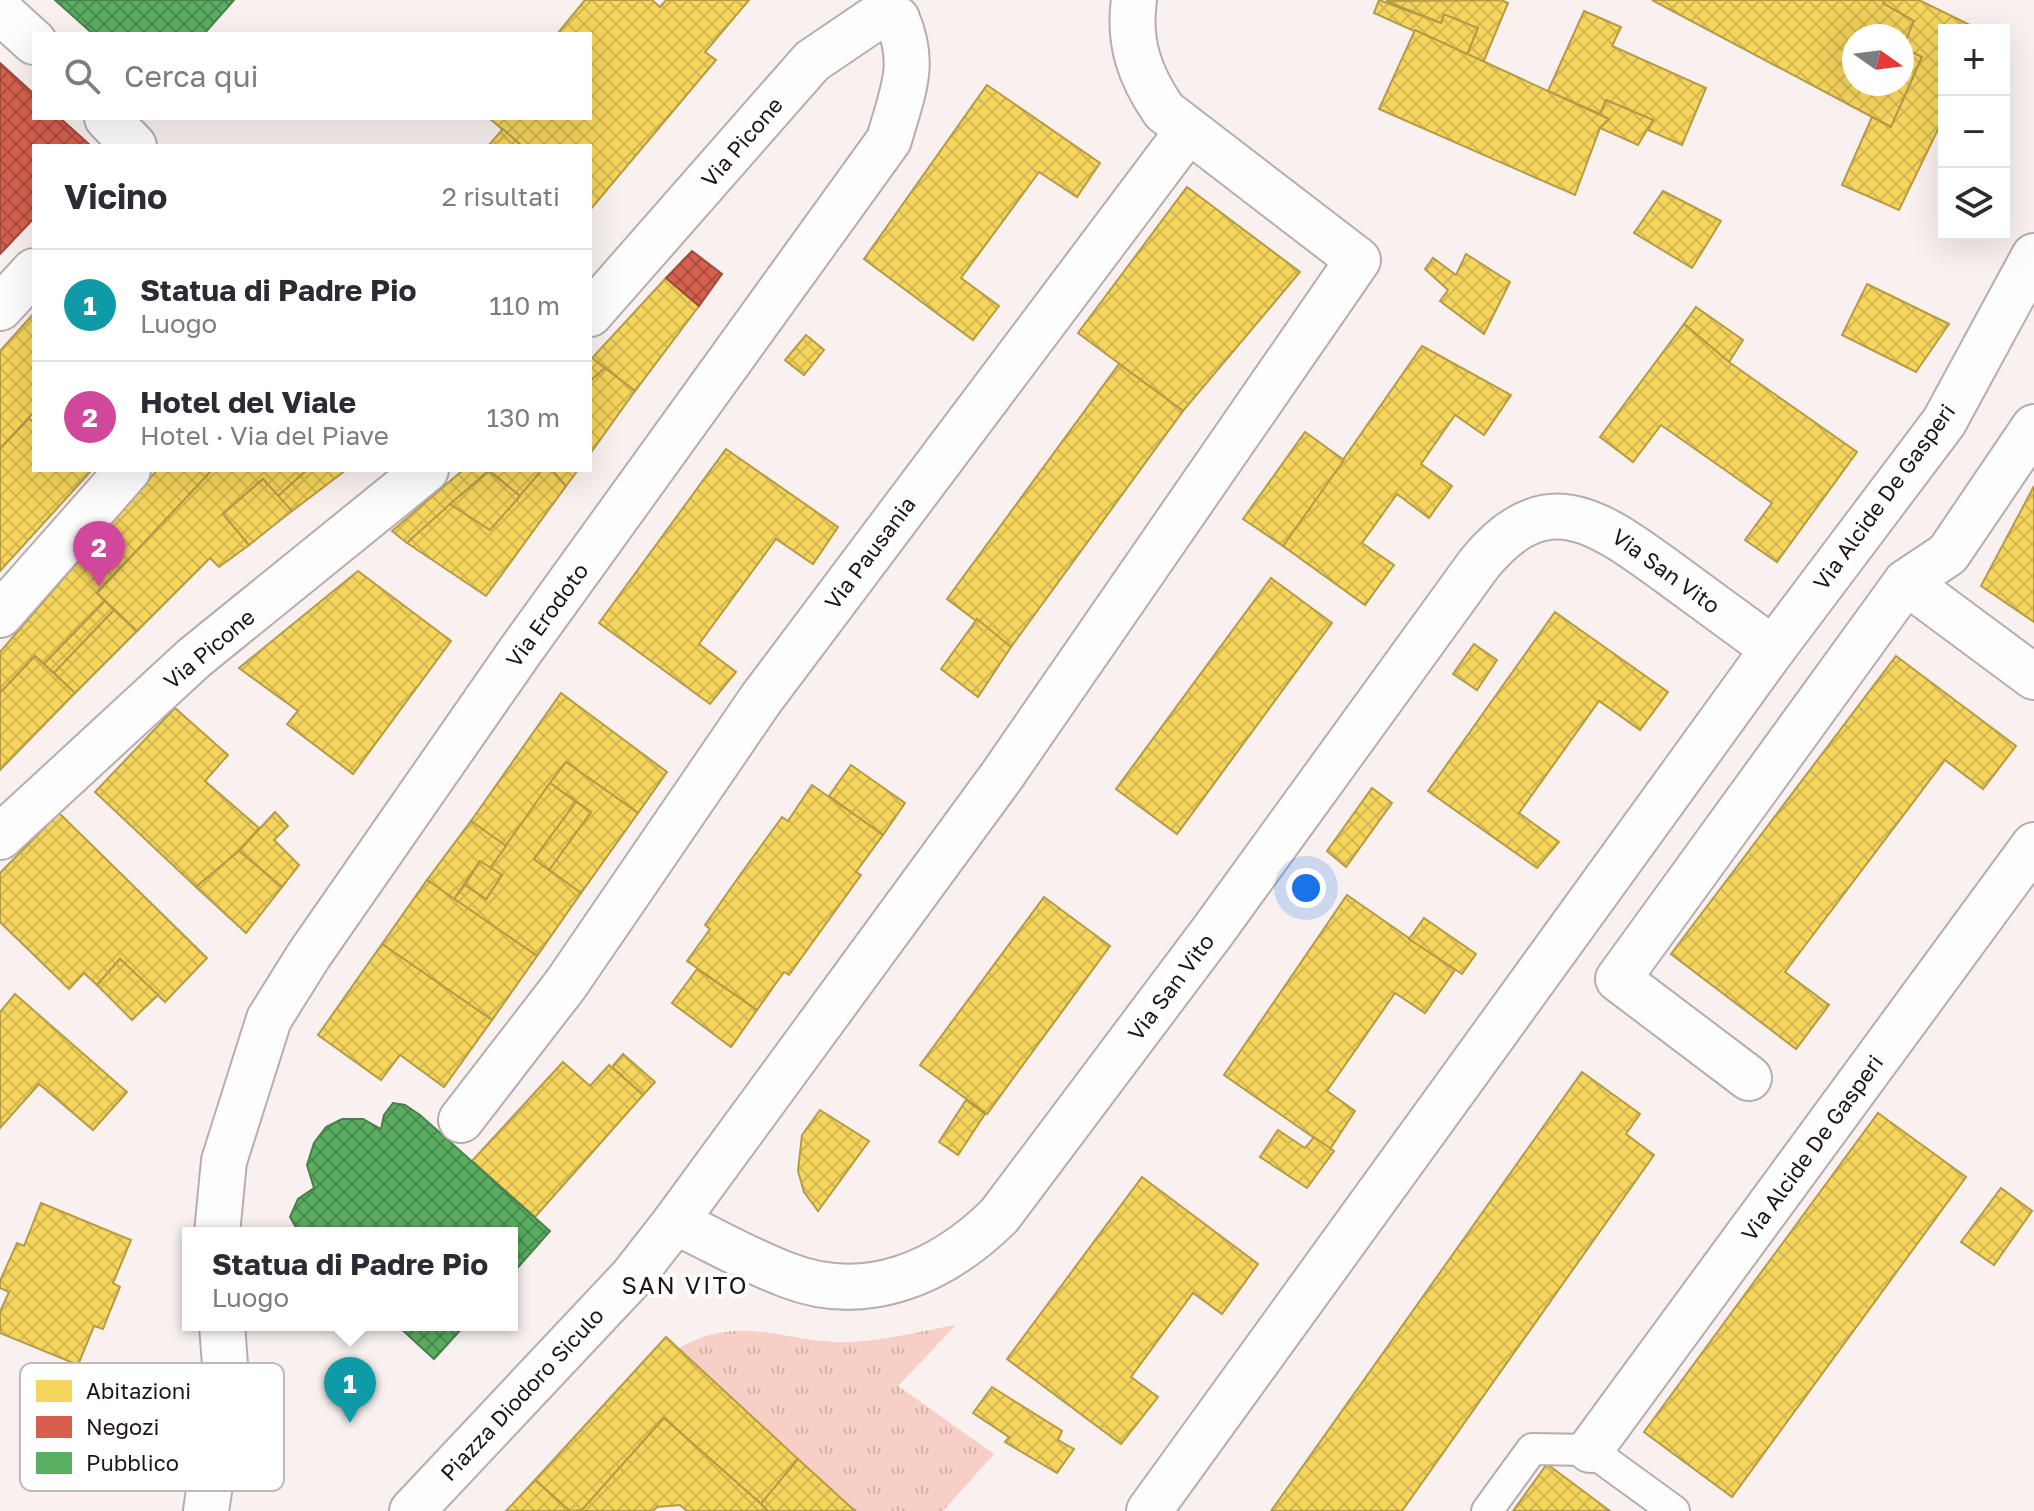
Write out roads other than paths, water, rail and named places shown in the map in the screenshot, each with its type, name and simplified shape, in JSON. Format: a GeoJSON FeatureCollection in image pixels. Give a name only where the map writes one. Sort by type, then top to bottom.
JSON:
{"type":"FeatureCollection","features":[{"type":"Feature","properties":{"kind":"street"},"geometry":{"type":"LineString","coordinates":[[675,1222],[1001,777],[1358,260],[1187,132],[1164,111],[1146,84],[1135,55],[1131,21],[1134,0]]}},
{"type":"Feature","properties":{"kind":"street","name":"Via Picone"},"geometry":{"type":"LineString","coordinates":[[592,312],[812,61],[874,19],[904,9]]}},
{"type":"Feature","properties":{"kind":"street","name":"Via Erodoto"},"geometry":{"type":"LineString","coordinates":[[218,1227],[224,1161],[269,1019],[309,955],[521,650],[889,140],[907,73],[909,45],[904,9]]}},
{"type":"Feature","properties":{"kind":"street"},"geometry":{"type":"LineString","coordinates":[[0,11],[32,40]]}},
{"type":"Feature","properties":{"kind":"street"},"geometry":{"type":"LineString","coordinates":[[109,120],[132,144]]}},
{"type":"Feature","properties":{"kind":"street","name":"Via Pausania"},"geometry":{"type":"LineString","coordinates":[[461,1120],[566,984],[761,699],[1187,132]]}},
{"type":"Feature","properties":{"kind":"street","name":"Via Alcide De Gasperi"},"geometry":{"type":"LineString","coordinates":[[1773,649],[1944,422],[2034,256]]}},
{"type":"Feature","properties":{"kind":"street"},"geometry":{"type":"LineString","coordinates":[[0,308],[32,273]]}},
{"type":"Feature","properties":{"kind":"street"},"geometry":{"type":"LineString","coordinates":[[1749,1078],[1618,979],[1906,582],[1948,554],[2034,427]]}},
{"type":"Feature","properties":{"kind":"street"},"geometry":{"type":"LineString","coordinates":[[0,615],[126,472]]}},
{"type":"Feature","properties":{"kind":"street","name":"Via Picone"},"geometry":{"type":"LineString","coordinates":[[0,837],[194,658],[424,472]]}},
{"type":"Feature","properties":{"kind":"street","name":"Via San Vito"},"geometry":{"type":"LineString","coordinates":[[675,1222],[787,1276],[828,1285],[869,1285],[906,1278],[941,1263],[972,1242],[999,1216],[1213,931],[1479,564],[1495,543],[1516,528],[1541,518],[1564,516],[1610,529],[1773,649]]}},
{"type":"Feature","properties":{"kind":"street"},"geometry":{"type":"LineString","coordinates":[[1906,582],[2034,677]]}},
{"type":"Feature","properties":{"kind":"street"},"geometry":{"type":"LineString","coordinates":[[1149,1511],[1773,649]]}},
{"type":"Feature","properties":{"kind":"street","name":"Via Alcide De Gasperi"},"geometry":{"type":"LineString","coordinates":[[1590,1450],[2034,845]]}},
{"type":"Feature","properties":{"kind":"street","name":"Piazza Diodoro Siculo"},"geometry":{"type":"LineString","coordinates":[[412,1511],[632,1277],[675,1222]]}},
{"type":"Feature","properties":{"kind":"street"},"geometry":{"type":"LineString","coordinates":[[222,1331],[225,1363]]}},
{"type":"Feature","properties":{"kind":"street"},"geometry":{"type":"LineString","coordinates":[[206,1511],[209,1491]]}},
{"type":"Feature","properties":{"kind":"lane"},"geometry":{"type":"LineString","coordinates":[[1487,1511],[1532,1449],[1590,1450],[1674,1511]]}},
{"type":"Feature","properties":{"kind":"place","name":"Hotel del Viale"},"geometry":{"type":"Point","coordinates":[99,587]}},
{"type":"Feature","properties":{"kind":"place","name":"Statua di Padre Pio"},"geometry":{"type":"Point","coordinates":[350,1423]}},
{"type":"Feature","properties":{"kind":"district","name":"SAN VITO"},"geometry":{"type":"Point","coordinates":[685,1286]}}]}
